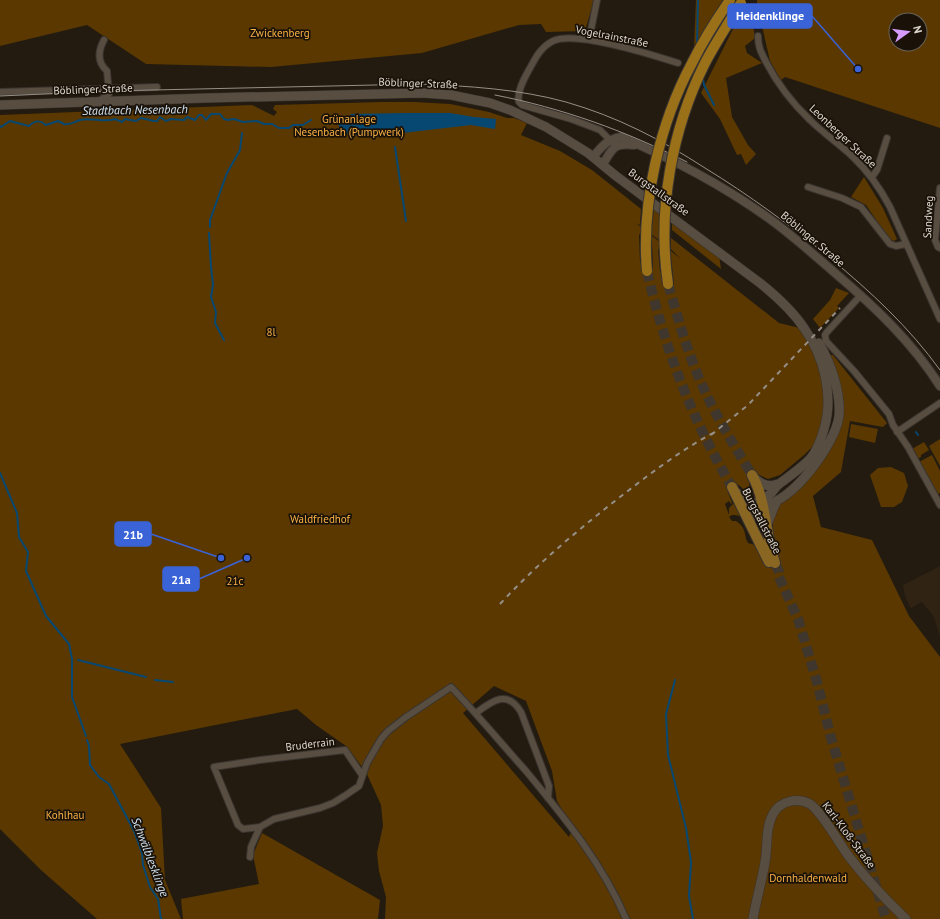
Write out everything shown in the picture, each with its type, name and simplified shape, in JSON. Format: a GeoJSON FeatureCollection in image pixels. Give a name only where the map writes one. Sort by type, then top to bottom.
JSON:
{"type":"FeatureCollection","features":[{"type":"Feature","properties":{"kind":"highway"},"geometry":{"type":"LineString","coordinates":[[647,271],[645,250],[647,219],[655,166],[663,135],[679,91],[692,64],[705,38],[730,0]]}},
{"type":"Feature","properties":{"kind":"highway"},"geometry":{"type":"LineString","coordinates":[[668,284],[665,264],[665,217],[668,188],[677,141],[685,113],[705,63],[741,3]]}},
{"type":"Feature","properties":{"kind":"main road","name":"Böblinger Straße"},"geometry":{"type":"LineString","coordinates":[[0,104],[422,93],[451,95],[490,103],[510,110],[522,117]]}},
{"type":"Feature","properties":{"kind":"main road","name":"Böblinger Straße"},"geometry":{"type":"LineString","coordinates":[[0,109],[300,98],[414,97],[476,104],[522,117]]}},
{"type":"Feature","properties":{"kind":"main road","name":"Burgstallstraße"},"geometry":{"type":"LineString","coordinates":[[522,117],[558,134],[593,157],[726,256],[776,296],[785,301],[804,320],[823,350],[832,372],[839,403],[837,426],[823,454],[800,481],[778,501],[760,503]]}},
{"type":"Feature","properties":{"kind":"main road","name":"Burgstallstraße"},"geometry":{"type":"LineString","coordinates":[[760,503],[778,484],[806,463],[817,448],[826,423],[828,402],[825,375],[814,344],[800,323],[776,296]]}},
{"type":"Feature","properties":{"kind":"main road"},"geometry":{"type":"LineString","coordinates":[[752,476],[767,486],[778,484]]}},
{"type":"Feature","properties":{"kind":"main road"},"geometry":{"type":"LineString","coordinates":[[752,476],[760,503]]}},
{"type":"Feature","properties":{"kind":"main road","name":"Burgstallstraße"},"geometry":{"type":"LineString","coordinates":[[733,489],[773,564],[760,503]]}},
{"type":"Feature","properties":{"kind":"main road"},"geometry":{"type":"LineString","coordinates":[[733,489],[747,500],[760,503]]}},
{"type":"Feature","properties":{"kind":"main road"},"geometry":{"type":"LineString","coordinates":[[766,527],[771,512],[778,501]]}},
{"type":"Feature","properties":{"kind":"main road"},"geometry":{"type":"LineString","coordinates":[[750,523],[752,512],[760,503]]}},
{"type":"Feature","properties":{"kind":"main road","name":"Karl-Kloß-Straße"},"geometry":{"type":"LineString","coordinates":[[753,919],[766,861],[769,821],[781,805],[797,801],[808,803],[817,810],[846,852],[870,883],[906,919]]}},
{"type":"Feature","properties":{"kind":"street"},"geometry":{"type":"LineString","coordinates":[[589,40],[597,0]]}},
{"type":"Feature","properties":{"kind":"street","name":"Leonberger Straße"},"geometry":{"type":"LineString","coordinates":[[758,36],[758,45],[773,75],[788,96],[810,120],[852,156],[872,177],[882,191],[906,244],[936,302],[940,319]]}},
{"type":"Feature","properties":{"kind":"street","name":"Vogelrainstraße"},"geometry":{"type":"LineString","coordinates":[[610,140],[600,130],[583,123],[522,105],[518,99],[520,89],[540,50],[552,41],[564,38],[576,38],[635,50],[678,63]]}},
{"type":"Feature","properties":{"kind":"street","name":"Böblinger Straße"},"geometry":{"type":"LineString","coordinates":[[104,40],[100,46],[99,54],[101,65],[107,71],[109,91]]}},
{"type":"Feature","properties":{"kind":"street","name":"Böblinger Straße"},"geometry":{"type":"LineString","coordinates":[[0,92],[109,91],[157,87]]}},
{"type":"Feature","properties":{"kind":"street"},"geometry":{"type":"LineString","coordinates":[[99,101],[109,91]]}},
{"type":"Feature","properties":{"kind":"street","name":"Böblinger Straße"},"geometry":{"type":"LineString","coordinates":[[610,140],[621,137],[697,172],[768,218],[811,252],[861,295],[896,329],[940,386]]}},
{"type":"Feature","properties":{"kind":"street"},"geometry":{"type":"LineString","coordinates":[[872,177],[877,170],[887,138]]}},
{"type":"Feature","properties":{"kind":"street"},"geometry":{"type":"LineString","coordinates":[[593,157],[605,143],[610,140],[615,147],[603,164]]}},
{"type":"Feature","properties":{"kind":"street","name":"Böblinger Straße"},"geometry":{"type":"LineString","coordinates":[[615,147],[625,144],[641,146]]}},
{"type":"Feature","properties":{"kind":"street"},"geometry":{"type":"LineString","coordinates":[[808,187],[842,198],[861,207],[890,244],[896,246],[906,244]]}},
{"type":"Feature","properties":{"kind":"street","name":"Sandweg"},"geometry":{"type":"LineString","coordinates":[[939,248],[935,240],[940,188]]}},
{"type":"Feature","properties":{"kind":"street"},"geometry":{"type":"LineString","coordinates":[[861,295],[825,335],[826,341],[854,371],[889,414],[893,425],[908,447],[940,505]]}},
{"type":"Feature","properties":{"kind":"street"},"geometry":{"type":"LineString","coordinates":[[897,432],[940,402]]}},
{"type":"Feature","properties":{"kind":"street"},"geometry":{"type":"LineString","coordinates":[[362,775],[367,762],[388,731],[451,687],[476,713],[548,798],[602,872],[626,919]]}},
{"type":"Feature","properties":{"kind":"street"},"geometry":{"type":"LineString","coordinates":[[476,713],[494,700],[503,699],[515,703],[521,712],[549,786],[548,798]]}},
{"type":"Feature","properties":{"kind":"street","name":"Bruderrain"},"geometry":{"type":"LineString","coordinates":[[345,750],[362,775],[359,786],[333,803],[320,808],[274,819],[260,827],[243,829],[238,825],[214,767],[345,750]]}},
{"type":"Feature","properties":{"kind":"street"},"geometry":{"type":"LineString","coordinates":[[250,858],[252,847],[260,827]]}},
{"type":"Feature","properties":{"kind":"shaded area"},"geometry":{"type":"Polygon","coordinates":[[[940,566],[940,637],[934,617],[922,602],[911,608],[910,607],[905,596],[903,585],[940,566]]]}},
{"type":"Feature","properties":{"kind":"green space","name":"Zwickenberg"},"geometry":{"type":"Polygon","coordinates":[[[0,0],[594,0],[585,31],[546,32],[541,24],[519,25],[422,53],[271,67],[146,64],[87,25],[0,46],[0,0]]]}},
{"type":"Feature","properties":{"kind":"green space"},"geometry":{"type":"Polygon","coordinates":[[[696,0],[723,0],[694,46],[696,0]]]}},
{"type":"Feature","properties":{"kind":"green space"},"geometry":{"type":"Polygon","coordinates":[[[757,0],[940,0],[940,128],[785,77],[781,80],[770,61],[757,0]]]}},
{"type":"Feature","properties":{"kind":"green space"},"geometry":{"type":"Polygon","coordinates":[[[744,7],[750,7],[755,38],[745,46],[747,53],[762,63],[726,78],[732,117],[748,145],[756,154],[746,165],[741,154],[737,155],[720,119],[701,93],[744,7]]]}},
{"type":"Feature","properties":{"kind":"green space"},"geometry":{"type":"Polygon","coordinates":[[[382,102],[450,104],[489,112],[507,118],[514,118],[527,123],[521,135],[560,151],[592,170],[641,209],[640,225],[636,223],[681,259],[671,249],[671,238],[779,323],[800,328],[813,348],[826,394],[820,431],[813,446],[780,475],[768,479],[755,473],[749,477],[749,484],[752,492],[751,494],[736,484],[730,487],[728,492],[732,503],[731,504],[729,501],[725,504],[729,515],[729,508],[736,501],[760,549],[758,551],[763,561],[770,567],[778,563],[777,549],[773,543],[773,517],[775,509],[834,442],[841,428],[843,417],[829,355],[833,355],[887,423],[883,427],[850,421],[841,472],[813,496],[821,527],[872,540],[909,616],[940,657],[940,919],[385,919],[386,897],[379,871],[377,853],[383,826],[381,805],[366,772],[346,746],[316,725],[297,709],[120,744],[161,808],[165,880],[181,919],[97,919],[42,871],[0,829],[0,115],[252,105],[274,116],[277,112],[273,109],[275,105],[382,102]],[[639,234],[640,262],[645,270],[651,271],[653,267],[652,244],[639,234]],[[658,249],[660,271],[664,281],[672,286],[674,284],[671,258],[658,249]],[[735,515],[729,517],[732,521],[739,523],[742,527],[748,543],[755,545],[744,520],[735,515]],[[494,686],[463,713],[569,837],[573,828],[557,801],[552,771],[526,701],[494,686]]]}},
{"type":"Feature","properties":{"kind":"green space"},"geometry":{"type":"Polygon","coordinates":[[[864,177],[883,208],[897,239],[894,241],[889,239],[866,205],[851,197],[864,177]]]}},
{"type":"Feature","properties":{"kind":"green space"},"geometry":{"type":"Polygon","coordinates":[[[654,208],[660,212],[659,240],[651,234],[654,208]]]}},
{"type":"Feature","properties":{"kind":"green space"},"geometry":{"type":"Polygon","coordinates":[[[672,221],[719,255],[721,269],[672,230],[672,221]]]}},
{"type":"Feature","properties":{"kind":"green space"},"geometry":{"type":"Polygon","coordinates":[[[836,288],[849,293],[837,306],[839,308],[820,328],[813,319],[830,300],[836,288]]]}},
{"type":"Feature","properties":{"kind":"green space"},"geometry":{"type":"Polygon","coordinates":[[[851,424],[878,429],[875,443],[849,437],[851,424]]]}},
{"type":"Feature","properties":{"kind":"green space"},"geometry":{"type":"Polygon","coordinates":[[[940,439],[940,466],[929,446],[940,439]]]}},
{"type":"Feature","properties":{"kind":"green space"},"geometry":{"type":"Polygon","coordinates":[[[924,442],[929,450],[917,459],[912,449],[924,442]]]}},
{"type":"Feature","properties":{"kind":"green space"},"geometry":{"type":"Polygon","coordinates":[[[932,455],[940,471],[940,493],[937,495],[919,462],[932,455]]]}},
{"type":"Feature","properties":{"kind":"green space"},"geometry":{"type":"Polygon","coordinates":[[[891,467],[904,473],[908,486],[902,502],[894,507],[881,507],[870,475],[878,468],[891,467]]]}},
{"type":"Feature","properties":{"kind":"green space"},"geometry":{"type":"Polygon","coordinates":[[[262,833],[380,900],[378,919],[183,919],[181,899],[259,884],[253,855],[262,833]]]}},
{"type":"Feature","properties":{"kind":"water"},"geometry":{"type":"Polygon","coordinates":[[[450,113],[496,119],[495,129],[471,125],[385,135],[360,136],[339,132],[339,124],[345,123],[351,114],[450,113]]]}},
{"type":"Feature","properties":{"kind":"waterway"},"geometry":{"type":"LineString","coordinates":[[697,45],[698,0]]}},
{"type":"Feature","properties":{"kind":"waterway"},"geometry":{"type":"LineString","coordinates":[[703,79],[704,85],[714,105]]}},
{"type":"Feature","properties":{"kind":"waterway","name":"Stadtbach Nesenbach"},"geometry":{"type":"LineString","coordinates":[[0,126],[1,127],[10,121],[29,126],[38,121],[46,125],[58,121],[64,124],[71,124],[84,119],[115,119],[122,122],[125,119],[136,121],[141,118],[157,121],[160,117],[166,121],[171,119],[184,120],[187,117],[195,120],[199,115],[202,115],[206,120],[211,114],[220,114],[224,119],[228,120],[234,119],[243,122],[257,121],[264,124],[272,124],[279,128],[289,128],[293,125],[303,125],[311,120]]}},
{"type":"Feature","properties":{"kind":"waterway"},"geometry":{"type":"LineString","coordinates":[[210,227],[210,220],[227,173],[240,150],[242,133]]}},
{"type":"Feature","properties":{"kind":"waterway"},"geometry":{"type":"LineString","coordinates":[[395,147],[406,221]]}},
{"type":"Feature","properties":{"kind":"waterway"},"geometry":{"type":"LineString","coordinates":[[209,233],[213,285],[211,297],[216,312],[215,323],[224,340]]}},
{"type":"Feature","properties":{"kind":"waterway","name":"Schwälblesklinge"},"geometry":{"type":"LineString","coordinates":[[0,473],[17,513],[19,537],[28,552],[26,571],[46,616],[69,644],[72,659],[72,697],[86,736]]}},
{"type":"Feature","properties":{"kind":"waterway"},"geometry":{"type":"LineString","coordinates":[[78,660],[146,677]]}},
{"type":"Feature","properties":{"kind":"waterway"},"geometry":{"type":"LineString","coordinates":[[155,680],[173,682]]}},
{"type":"Feature","properties":{"kind":"waterway"},"geometry":{"type":"LineString","coordinates":[[675,680],[666,714],[668,755],[686,828],[691,862],[689,896],[693,919]]}},
{"type":"Feature","properties":{"kind":"waterway","name":"Schwälblesklinge"},"geometry":{"type":"LineString","coordinates":[[87,740],[89,746],[90,765],[99,777],[109,784],[134,831],[142,853],[143,865],[150,887],[158,899],[161,919]]}},
{"type":"Feature","properties":{"kind":"tunnel"},"geometry":{"type":"LineString","coordinates":[[647,271],[662,328],[681,382],[704,435],[732,487]]}},
{"type":"Feature","properties":{"kind":"tunnel"},"geometry":{"type":"LineString","coordinates":[[668,284],[686,343],[705,392],[752,475]]}},
{"type":"Feature","properties":{"kind":"tunnel"},"geometry":{"type":"LineString","coordinates":[[775,563],[779,572],[779,577],[798,619],[817,682],[831,738],[886,919]]}},
{"type":"Feature","properties":{"kind":"tram line"},"geometry":{"type":"LineString","coordinates":[[0,96],[109,91],[419,84],[475,87],[512,91],[566,102],[621,122],[655,138],[721,178],[769,211],[830,258],[875,297],[916,339],[940,370]]}},
{"type":"Feature","properties":{"kind":"tram line"},"geometry":{"type":"LineString","coordinates":[[495,95],[520,100],[593,122],[641,140],[687,162]]}},
{"type":"Feature","properties":{"kind":"railway"},"geometry":{"type":"LineString","coordinates":[[711,435],[748,405],[840,308]]}},
{"type":"Feature","properties":{"kind":"railway"},"geometry":{"type":"LineString","coordinates":[[500,604],[543,561],[604,509],[666,462],[715,432]]}},
{"type":"Feature","properties":{"kind":"place","name":"Heidenklinge"},"geometry":{"type":"Point","coordinates":[858,69]}},
{"type":"Feature","properties":{"kind":"place","name":"21b"},"geometry":{"type":"Point","coordinates":[221,558]}},
{"type":"Feature","properties":{"kind":"place","name":"21a"},"geometry":{"type":"Point","coordinates":[247,558]}},
{"type":"Feature","properties":{"kind":"park label","name":"Grünanlage Nesenbach (Pumpwerk)"},"geometry":{"type":"Point","coordinates":[349,125]}},
{"type":"Feature","properties":{"kind":"park label","name":"8l"},"geometry":{"type":"Point","coordinates":[271,332]}},
{"type":"Feature","properties":{"kind":"park label","name":"Waldfriedhof"},"geometry":{"type":"Point","coordinates":[320,519]}},
{"type":"Feature","properties":{"kind":"park label","name":"21c"},"geometry":{"type":"Point","coordinates":[235,581]}},
{"type":"Feature","properties":{"kind":"park label","name":"Kohlhau"},"geometry":{"type":"Point","coordinates":[65,815]}},
{"type":"Feature","properties":{"kind":"park label","name":"Dornhaldenwald"},"geometry":{"type":"Point","coordinates":[808,878]}}]}
